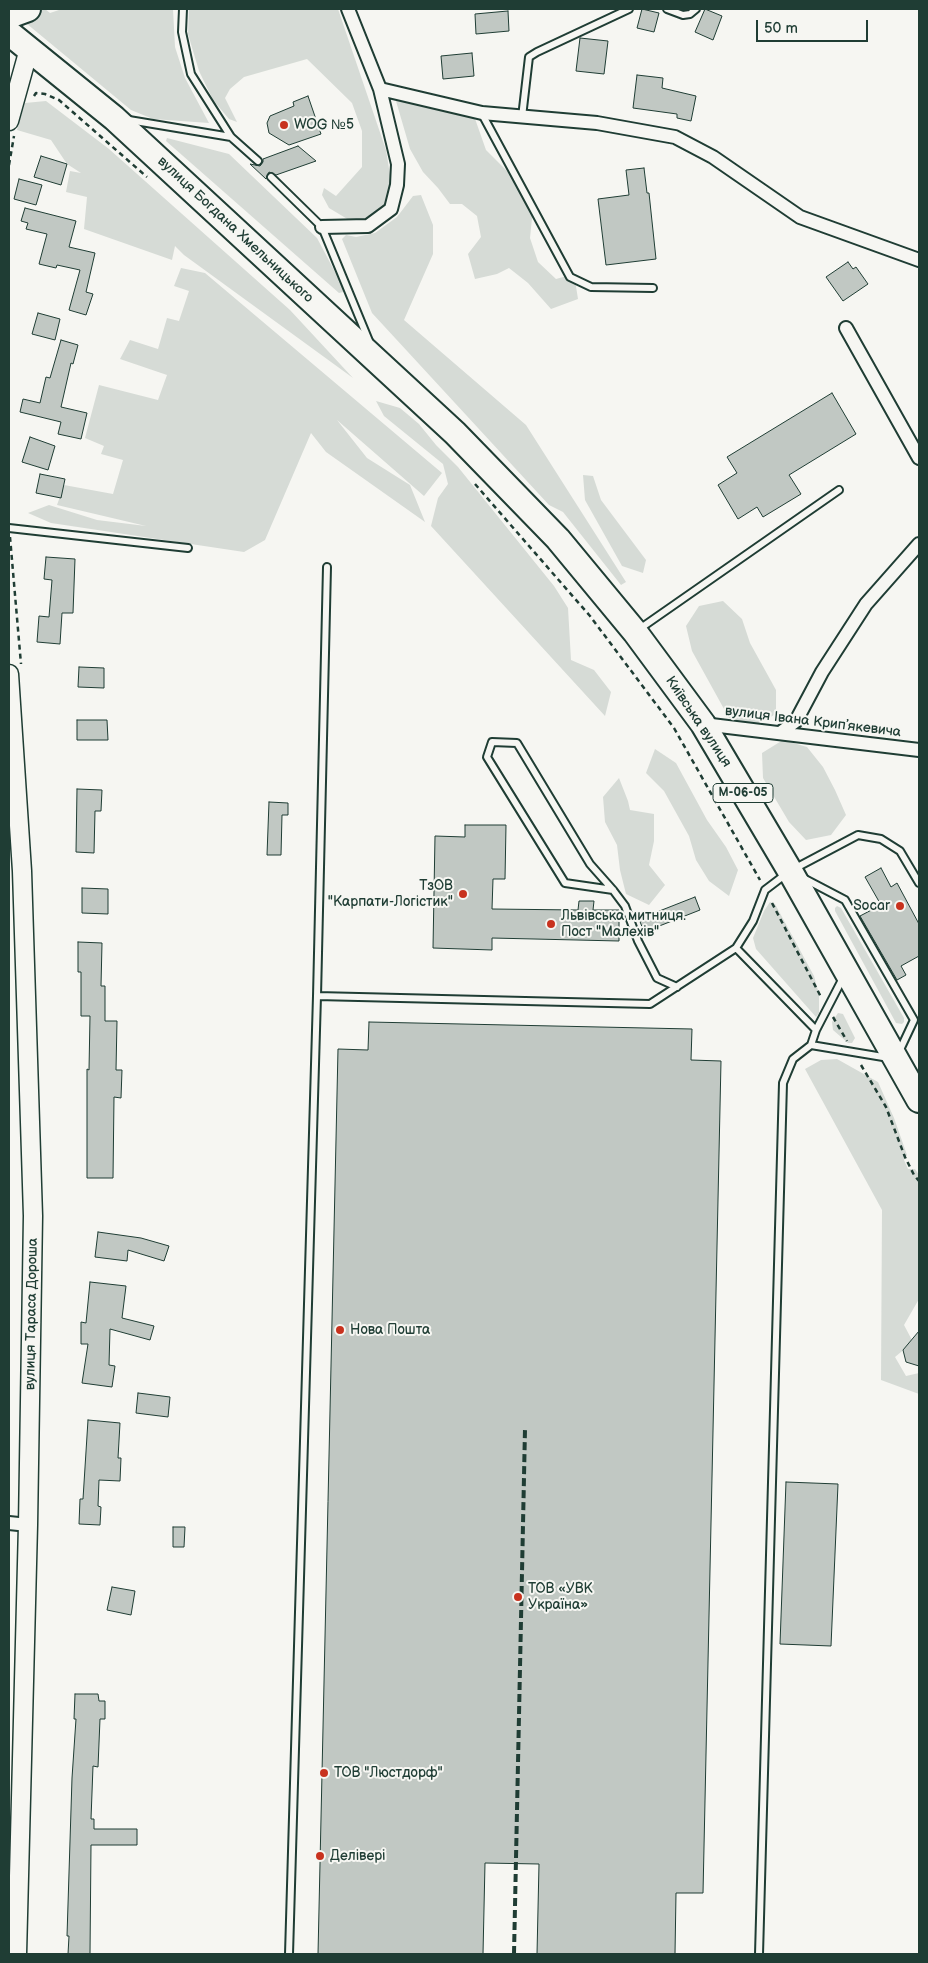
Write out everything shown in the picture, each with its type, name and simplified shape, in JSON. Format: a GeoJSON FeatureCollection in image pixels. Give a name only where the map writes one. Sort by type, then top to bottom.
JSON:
{"type":"FeatureCollection","features":[{"type":"Feature","properties":{"kind":"highway"},"geometry":{"type":"LineString","coordinates":[[9,16],[28,9]]}},
{"type":"Feature","properties":{"kind":"highway","name":"вулиця Богдана Хмельницького"},"geometry":{"type":"LineString","coordinates":[[9,33],[114,118],[455,433]]}},
{"type":"Feature","properties":{"kind":"highway","name":"Київська вулиця"},"geometry":{"type":"LineString","coordinates":[[455,433],[558,539],[635,632],[703,724],[790,871],[896,1059],[916,1089]]}},
{"type":"Feature","properties":{"kind":"street"},"geometry":{"type":"LineString","coordinates":[[322,227],[368,226],[391,209],[397,185],[398,164],[380,89],[348,9]]}},
{"type":"Feature","properties":{"kind":"street"},"geometry":{"type":"LineString","coordinates":[[9,121],[29,49]]}},
{"type":"Feature","properties":{"kind":"street"},"geometry":{"type":"LineString","coordinates":[[380,89],[482,113],[597,123],[675,138],[714,157],[800,217],[919,260]]}},
{"type":"Feature","properties":{"kind":"street"},"geometry":{"type":"LineString","coordinates":[[846,328],[919,458]]}},
{"type":"Feature","properties":{"kind":"street"},"geometry":{"type":"LineString","coordinates":[[780,733],[796,721],[822,672],[866,604],[919,544]]}},
{"type":"Feature","properties":{"kind":"street","name":"вулиця Тараса Дороша"},"geometry":{"type":"LineString","coordinates":[[9,674],[22,881],[33,1216],[28,1525],[17,1954]]}},
{"type":"Feature","properties":{"kind":"street","name":"вулиця Івана Крипʼякевича"},"geometry":{"type":"LineString","coordinates":[[703,724],[919,750]]}},
{"type":"Feature","properties":{"kind":"street"},"geometry":{"type":"LineString","coordinates":[[9,1523],[28,1525]]}},
{"type":"Feature","properties":{"kind":"lane"},"geometry":{"type":"LineString","coordinates":[[183,9],[182,32],[192,74],[231,137],[258,161]]}},
{"type":"Feature","properties":{"kind":"lane"},"geometry":{"type":"LineString","coordinates":[[522,117],[529,57],[629,9]]}},
{"type":"Feature","properties":{"kind":"lane"},"geometry":{"type":"LineString","coordinates":[[667,9],[683,14],[690,14],[696,9]]}},
{"type":"Feature","properties":{"kind":"lane"},"geometry":{"type":"LineString","coordinates":[[482,113],[570,276],[591,287],[653,288]]}},
{"type":"Feature","properties":{"kind":"lane"},"geometry":{"type":"LineString","coordinates":[[114,118],[231,137]]}},
{"type":"Feature","properties":{"kind":"lane"},"geometry":{"type":"LineString","coordinates":[[271,177],[322,227],[378,360]]}},
{"type":"Feature","properties":{"kind":"lane"},"geometry":{"type":"LineString","coordinates":[[635,632],[839,490]]}},
{"type":"Feature","properties":{"kind":"lane"},"geometry":{"type":"LineString","coordinates":[[9,528],[188,548]]}},
{"type":"Feature","properties":{"kind":"lane"},"geometry":{"type":"LineString","coordinates":[[289,1954],[317,996],[327,567]]}},
{"type":"Feature","properties":{"kind":"lane"},"geometry":{"type":"LineString","coordinates":[[613,890],[565,883],[487,757],[492,742],[516,743],[590,864],[613,890],[625,906],[638,941],[657,978],[677,987]]}},
{"type":"Feature","properties":{"kind":"lane"},"geometry":{"type":"LineString","coordinates":[[317,996],[650,1004],[736,948],[753,920],[765,890],[790,871],[858,835],[881,839],[900,851],[919,883]]}},
{"type":"Feature","properties":{"kind":"lane"},"geometry":{"type":"LineString","coordinates":[[790,871],[845,900],[917,1018],[896,1059],[812,1045]]}},
{"type":"Feature","properties":{"kind":"lane"},"geometry":{"type":"LineString","coordinates":[[736,948],[816,1030]]}},
{"type":"Feature","properties":{"kind":"lane"},"geometry":{"type":"LineString","coordinates":[[759,1954],[783,1083],[793,1059],[812,1045],[816,1030],[847,971]]}},
{"type":"Feature","properties":{"kind":"path"},"geometry":{"type":"LineString","coordinates":[[36,93],[52,95],[59,100],[148,177]]}},
{"type":"Feature","properties":{"kind":"path"},"geometry":{"type":"LineString","coordinates":[[470,477],[590,616],[674,728],[765,890],[811,981],[886,1107],[904,1157],[919,1181]]}},
{"type":"Feature","properties":{"kind":"shaded area"},"geometry":{"type":"Polygon","coordinates":[[[9,9],[45,9],[50,13],[62,9],[173,9],[175,47],[185,78],[209,123],[153,119],[131,110],[9,9]]]}},
{"type":"Feature","properties":{"kind":"shaded area"},"geometry":{"type":"Polygon","coordinates":[[[189,9],[338,9],[386,150],[391,181],[385,207],[368,219],[349,220],[329,208],[322,195],[324,188],[336,196],[362,167],[362,131],[352,103],[307,59],[244,77],[230,89],[225,98],[237,122],[229,119],[213,100],[199,71],[188,34],[189,9]]]}},
{"type":"Feature","properties":{"kind":"shaded area"},"geometry":{"type":"Polygon","coordinates":[[[46,101],[109,149],[290,310],[353,378],[184,255],[175,246],[172,260],[84,229],[87,197],[66,192],[70,171],[81,173],[67,164],[51,140],[17,130],[25,103],[46,101]]]}},
{"type":"Feature","properties":{"kind":"shaded area"},"geometry":{"type":"Polygon","coordinates":[[[396,101],[424,103],[473,113],[486,150],[513,177],[533,208],[530,238],[538,262],[556,279],[574,274],[578,299],[551,309],[528,283],[509,268],[497,274],[475,279],[468,254],[481,237],[477,216],[462,204],[450,204],[423,172],[410,149],[396,101]]]}},
{"type":"Feature","properties":{"kind":"shaded area"},"geometry":{"type":"Polygon","coordinates":[[[167,138],[229,154],[317,238],[343,287],[343,292],[339,293],[166,141],[167,138]]]}},
{"type":"Feature","properties":{"kind":"shaded area"},"geometry":{"type":"Polygon","coordinates":[[[421,195],[433,225],[433,254],[404,320],[526,425],[626,582],[621,585],[563,512],[549,505],[372,313],[342,239],[346,235],[356,237],[375,233],[397,217],[413,196],[421,195]]]}},
{"type":"Feature","properties":{"kind":"shaded area"},"geometry":{"type":"Polygon","coordinates":[[[181,268],[205,273],[442,473],[424,496],[337,420],[367,458],[410,485],[425,522],[326,452],[311,433],[265,540],[244,552],[51,523],[28,513],[49,505],[97,520],[146,526],[57,505],[64,485],[113,494],[123,460],[101,454],[104,446],[85,438],[99,385],[158,400],[167,375],[120,359],[130,340],[158,349],[167,318],[179,321],[189,291],[174,286],[181,268]]]}},
{"type":"Feature","properties":{"kind":"shaded area"},"geometry":{"type":"Polygon","coordinates":[[[376,401],[400,408],[419,424],[436,445],[458,467],[554,586],[568,608],[571,660],[594,670],[611,692],[605,716],[431,526],[438,498],[448,484],[443,464],[384,416],[376,401]]]}},
{"type":"Feature","properties":{"kind":"shaded area"},"geometry":{"type":"Polygon","coordinates":[[[583,475],[593,476],[601,500],[646,560],[643,573],[622,566],[585,500],[583,475]]]}},
{"type":"Feature","properties":{"kind":"shaded area"},"geometry":{"type":"Polygon","coordinates":[[[723,601],[742,619],[750,643],[776,690],[776,714],[754,726],[729,718],[692,651],[686,626],[699,606],[723,601]]]}},
{"type":"Feature","properties":{"kind":"shaded area"},"geometry":{"type":"Polygon","coordinates":[[[783,740],[807,747],[823,767],[835,790],[846,815],[831,835],[806,840],[789,822],[763,778],[762,753],[783,740]]]}},
{"type":"Feature","properties":{"kind":"shaded area"},"geometry":{"type":"Polygon","coordinates":[[[655,749],[676,763],[707,820],[726,847],[738,870],[729,896],[709,881],[696,860],[689,836],[664,791],[646,773],[655,749]]]}},
{"type":"Feature","properties":{"kind":"shaded area"},"geometry":{"type":"Polygon","coordinates":[[[619,778],[630,810],[654,814],[654,841],[649,865],[665,885],[649,905],[626,894],[620,870],[617,845],[605,822],[603,797],[619,778]]]}},
{"type":"Feature","properties":{"kind":"shaded area"},"geometry":{"type":"Polygon","coordinates":[[[770,902],[775,904],[814,976],[819,994],[819,1013],[816,1017],[756,949],[753,938],[764,911],[770,902]]]}},
{"type":"Feature","properties":{"kind":"shaded area"},"geometry":{"type":"Polygon","coordinates":[[[837,906],[841,908],[904,1018],[902,1024],[896,1023],[835,911],[837,906]]]}},
{"type":"Feature","properties":{"kind":"shaded area"},"geometry":{"type":"Polygon","coordinates":[[[838,1013],[843,1014],[855,1038],[852,1043],[848,1043],[833,1030],[832,1022],[838,1013]]]}},
{"type":"Feature","properties":{"kind":"shaded area"},"geometry":{"type":"Polygon","coordinates":[[[837,1059],[878,1082],[894,1118],[907,1155],[904,1160],[908,1169],[915,1169],[919,1175],[919,1299],[904,1325],[913,1342],[895,1357],[906,1376],[919,1373],[919,1394],[881,1380],[882,1210],[805,1069],[821,1060],[837,1059]]]}},
{"type":"Feature","properties":{"kind":"building"},"geometry":{"type":"Polygon","coordinates":[[[642,9],[659,13],[654,32],[637,28],[642,9]]]}},
{"type":"Feature","properties":{"kind":"building"},"geometry":{"type":"Polygon","coordinates":[[[705,9],[722,16],[713,40],[695,32],[705,9]]]}},
{"type":"Feature","properties":{"kind":"building"},"geometry":{"type":"Polygon","coordinates":[[[508,11],[509,31],[476,34],[475,14],[508,11]]]}},
{"type":"Feature","properties":{"kind":"building"},"geometry":{"type":"Polygon","coordinates":[[[580,38],[608,41],[604,74],[576,71],[580,38]]]}},
{"type":"Feature","properties":{"kind":"building"},"geometry":{"type":"Polygon","coordinates":[[[472,53],[474,76],[443,79],[441,56],[472,53]]]}},
{"type":"Feature","properties":{"kind":"building"},"geometry":{"type":"Polygon","coordinates":[[[637,75],[663,78],[662,88],[696,96],[691,121],[677,118],[677,114],[633,108],[637,75]]]}},
{"type":"Feature","properties":{"kind":"building"},"geometry":{"type":"Polygon","coordinates":[[[308,96],[321,134],[289,145],[269,133],[267,123],[270,116],[294,106],[293,102],[308,96]]]}},
{"type":"Feature","properties":{"kind":"building"},"geometry":{"type":"Polygon","coordinates":[[[298,146],[316,161],[276,175],[269,172],[266,179],[250,164],[260,166],[263,159],[298,146]]]}},
{"type":"Feature","properties":{"kind":"building"},"geometry":{"type":"Polygon","coordinates":[[[41,156],[67,164],[61,185],[34,177],[41,156]]]}},
{"type":"Feature","properties":{"kind":"building"},"geometry":{"type":"Polygon","coordinates":[[[644,168],[647,193],[649,193],[656,259],[606,265],[598,199],[629,195],[626,170],[644,168]]]}},
{"type":"Feature","properties":{"kind":"building"},"geometry":{"type":"Polygon","coordinates":[[[19,179],[42,185],[36,205],[14,199],[19,179]]]}},
{"type":"Feature","properties":{"kind":"building"},"geometry":{"type":"Polygon","coordinates":[[[25,208],[76,221],[69,247],[95,253],[86,292],[93,294],[86,315],[69,310],[80,270],[57,265],[56,268],[39,264],[47,234],[26,229],[28,223],[21,221],[25,208]]]}},
{"type":"Feature","properties":{"kind":"building"},"geometry":{"type":"Polygon","coordinates":[[[848,262],[853,269],[856,267],[868,284],[843,301],[826,277],[848,262]]]}},
{"type":"Feature","properties":{"kind":"building"},"geometry":{"type":"Polygon","coordinates":[[[38,313],[60,319],[55,340],[32,334],[38,313]]]}},
{"type":"Feature","properties":{"kind":"building"},"geometry":{"type":"Polygon","coordinates":[[[61,340],[78,345],[73,364],[71,363],[61,407],[87,413],[81,439],[58,434],[61,422],[20,412],[23,399],[40,403],[46,377],[50,378],[61,340]]]}},
{"type":"Feature","properties":{"kind":"building"},"geometry":{"type":"Polygon","coordinates":[[[832,393],[856,434],[789,475],[801,494],[763,517],[757,507],[738,519],[718,485],[737,473],[727,457],[832,393]]]}},
{"type":"Feature","properties":{"kind":"building"},"geometry":{"type":"Polygon","coordinates":[[[30,437],[55,446],[48,470],[22,462],[30,437]]]}},
{"type":"Feature","properties":{"kind":"building"},"geometry":{"type":"Polygon","coordinates":[[[40,474],[65,479],[61,498],[36,493],[40,474]]]}},
{"type":"Feature","properties":{"kind":"building"},"geometry":{"type":"Polygon","coordinates":[[[46,557],[75,559],[73,613],[62,613],[60,644],[37,642],[39,616],[49,617],[52,580],[44,579],[46,557]]]}},
{"type":"Feature","properties":{"kind":"building"},"geometry":{"type":"Polygon","coordinates":[[[79,667],[104,668],[104,688],[78,687],[79,667]]]}},
{"type":"Feature","properties":{"kind":"building"},"geometry":{"type":"Polygon","coordinates":[[[77,720],[107,720],[108,740],[77,740],[77,720]]]}},
{"type":"Feature","properties":{"kind":"building"},"geometry":{"type":"Polygon","coordinates":[[[77,789],[102,790],[101,811],[95,811],[94,853],[76,852],[77,789]]]}},
{"type":"Feature","properties":{"kind":"building"},"geometry":{"type":"Polygon","coordinates":[[[269,802],[288,803],[288,815],[282,815],[281,855],[267,855],[269,802]]]}},
{"type":"Feature","properties":{"kind":"building"},"geometry":{"type":"Polygon","coordinates":[[[465,825],[506,825],[505,879],[493,879],[492,909],[578,910],[579,901],[594,901],[593,910],[619,910],[619,941],[492,938],[492,950],[433,948],[435,836],[465,837],[465,825]]]}},
{"type":"Feature","properties":{"kind":"building"},"geometry":{"type":"Polygon","coordinates":[[[881,868],[891,887],[897,883],[919,924],[919,956],[901,966],[906,975],[897,980],[860,916],[881,905],[865,877],[881,868]]]}},
{"type":"Feature","properties":{"kind":"building"},"geometry":{"type":"Polygon","coordinates":[[[82,888],[108,889],[108,914],[82,913],[82,888]]]}},
{"type":"Feature","properties":{"kind":"building"},"geometry":{"type":"Polygon","coordinates":[[[695,897],[700,910],[644,932],[639,919],[695,897]]]}},
{"type":"Feature","properties":{"kind":"building"},"geometry":{"type":"Polygon","coordinates":[[[78,942],[102,943],[101,986],[105,986],[105,1021],[117,1021],[116,1070],[122,1070],[121,1098],[114,1097],[113,1178],[87,1178],[87,1069],[89,1070],[90,1016],[81,1016],[81,972],[78,972],[78,942]]]}},
{"type":"Feature","properties":{"kind":"building","name":"ТОВ «УВК Україна»"},"geometry":{"type":"Polygon","coordinates":[[[369,1022],[692,1029],[691,1060],[721,1061],[703,1893],[676,1893],[675,1954],[537,1954],[539,1864],[485,1863],[483,1954],[318,1954],[338,1049],[368,1050],[369,1022]]]}},
{"type":"Feature","properties":{"kind":"building"},"geometry":{"type":"Polygon","coordinates":[[[98,1232],[141,1238],[169,1246],[164,1261],[128,1250],[127,1261],[95,1257],[98,1232]]]}},
{"type":"Feature","properties":{"kind":"building"},"geometry":{"type":"Polygon","coordinates":[[[90,1282],[126,1286],[122,1318],[154,1326],[150,1340],[110,1329],[109,1365],[115,1366],[112,1387],[82,1383],[88,1344],[81,1344],[81,1322],[86,1323],[90,1282]]]}},
{"type":"Feature","properties":{"kind":"building"},"geometry":{"type":"Polygon","coordinates":[[[919,1331],[919,1366],[906,1362],[903,1350],[919,1331]]]}},
{"type":"Feature","properties":{"kind":"building"},"geometry":{"type":"Polygon","coordinates":[[[138,1393],[170,1397],[168,1417],[136,1413],[138,1393]]]}},
{"type":"Feature","properties":{"kind":"building"},"geometry":{"type":"Polygon","coordinates":[[[88,1420],[120,1423],[118,1458],[121,1458],[120,1481],[99,1480],[98,1506],[101,1507],[100,1525],[79,1524],[80,1499],[83,1499],[88,1420]]]}},
{"type":"Feature","properties":{"kind":"building"},"geometry":{"type":"Polygon","coordinates":[[[786,1482],[838,1484],[831,1646],[780,1644],[786,1482]]]}},
{"type":"Feature","properties":{"kind":"building"},"geometry":{"type":"Polygon","coordinates":[[[173,1527],[185,1527],[184,1547],[173,1547],[173,1527]]]}},
{"type":"Feature","properties":{"kind":"building"},"geometry":{"type":"Polygon","coordinates":[[[112,1587],[135,1591],[131,1615],[107,1610],[112,1587]]]}},
{"type":"Feature","properties":{"kind":"building"},"geometry":{"type":"Polygon","coordinates":[[[75,1694],[98,1694],[99,1701],[105,1701],[105,1719],[100,1719],[98,1767],[93,1766],[91,1819],[94,1819],[94,1829],[137,1829],[137,1845],[91,1845],[90,1954],[68,1954],[72,1778],[76,1719],[74,1719],[75,1694]]]}},
{"type":"Feature","properties":{"kind":"railway"},"geometry":{"type":"LineString","coordinates":[[514,1954],[525,1429]]}},
{"type":"Feature","properties":{"kind":"place","name":"WOG №5"},"geometry":{"type":"Point","coordinates":[284,125]}},
{"type":"Feature","properties":{"kind":"place","name":"ТзОВ \"Карпати-Логістик\""},"geometry":{"type":"Point","coordinates":[463,894]}},
{"type":"Feature","properties":{"kind":"place","name":"Socar"},"geometry":{"type":"Point","coordinates":[900,906]}},
{"type":"Feature","properties":{"kind":"place","name":"Львівська митниця. Пост \"Малехів\""},"geometry":{"type":"Point","coordinates":[551,924]}},
{"type":"Feature","properties":{"kind":"place","name":"Нова Пошта"},"geometry":{"type":"Point","coordinates":[340,1330]}},
{"type":"Feature","properties":{"kind":"place","name":"ТОВ «УВК Україна»"},"geometry":{"type":"Point","coordinates":[518,1597]}},
{"type":"Feature","properties":{"kind":"place","name":"ТОВ \"Люстдорф\""},"geometry":{"type":"Point","coordinates":[324,1773]}},
{"type":"Feature","properties":{"kind":"place","name":"Делівері"},"geometry":{"type":"Point","coordinates":[320,1856]}}]}
